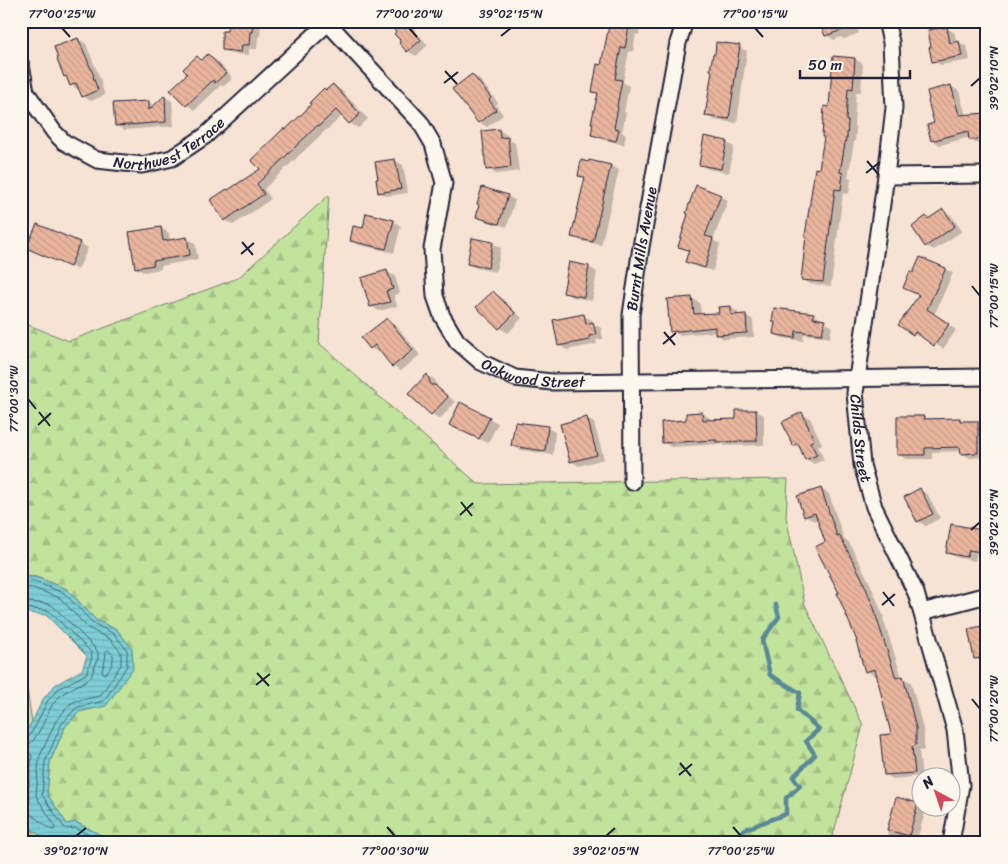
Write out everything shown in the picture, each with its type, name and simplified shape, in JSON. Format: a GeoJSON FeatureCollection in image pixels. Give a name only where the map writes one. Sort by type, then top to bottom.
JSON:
{"type":"FeatureCollection","features":[{"type":"Feature","properties":{"kind":"street","name":"Burnt Mills Avenue"},"geometry":{"type":"LineString","coordinates":[[632,482],[632,315],[641,247],[678,43],[685,21]]}},
{"type":"Feature","properties":{"kind":"street","name":"Childs Street"},"geometry":{"type":"LineString","coordinates":[[886,21],[892,42],[894,108],[855,393],[862,465],[874,507],[916,593],[955,730],[961,785],[952,843]]}},
{"type":"Feature","properties":{"kind":"street","name":"Oakwood Street"},"geometry":{"type":"LineString","coordinates":[[328,22],[420,122],[433,144],[444,183],[432,249],[435,296],[442,316],[457,340],[481,362],[515,378],[552,382],[987,377]]}},
{"type":"Feature","properties":{"kind":"street","name":"Northwest Terrace"},"geometry":{"type":"LineString","coordinates":[[21,65],[26,92],[54,132],[64,142],[97,160],[142,164],[172,158],[205,136],[328,22]]}},
{"type":"Feature","properties":{"kind":"street"},"geometry":{"type":"LineString","coordinates":[[886,176],[987,175]]}},
{"type":"Feature","properties":{"kind":"street"},"geometry":{"type":"LineString","coordinates":[[922,612],[987,595]]}},
{"type":"Feature","properties":{"kind":"green space"},"geometry":{"type":"Polygon","coordinates":[[[329,195],[319,343],[478,484],[788,479],[786,517],[805,605],[863,725],[831,843],[117,843],[75,822],[67,824],[47,794],[50,762],[65,727],[79,712],[117,630],[96,620],[67,589],[36,577],[21,576],[21,322],[69,341],[238,278],[329,195]]]}},
{"type":"Feature","properties":{"kind":"green space"},"geometry":{"type":"Polygon","coordinates":[[[21,674],[27,689],[32,722],[21,739],[21,674]]]}},
{"type":"Feature","properties":{"kind":"green space"},"geometry":{"type":"Polygon","coordinates":[[[22,822],[50,843],[21,843],[22,822]]]}},
{"type":"Feature","properties":{"kind":"water"},"geometry":{"type":"Polygon","coordinates":[[[21,576],[36,577],[67,589],[96,620],[117,630],[132,648],[133,668],[106,706],[79,712],[65,727],[50,762],[47,794],[67,824],[75,822],[117,843],[50,843],[21,821],[21,739],[43,699],[55,685],[82,670],[87,656],[46,615],[21,612],[21,576]]]}},
{"type":"Feature","properties":{"kind":"building"},"geometry":{"type":"Polygon","coordinates":[[[228,21],[253,21],[249,45],[242,45],[241,52],[222,50],[222,31],[227,31],[228,21]]]}},
{"type":"Feature","properties":{"kind":"building"},"geometry":{"type":"Polygon","coordinates":[[[385,21],[404,21],[421,40],[407,52],[399,43],[401,41],[394,34],[396,32],[385,21]]]}},
{"type":"Feature","properties":{"kind":"building"},"geometry":{"type":"Polygon","coordinates":[[[610,21],[630,21],[625,48],[621,47],[615,79],[622,80],[614,128],[619,129],[616,141],[591,135],[593,123],[591,123],[598,93],[592,92],[597,64],[601,65],[610,21]]]}},
{"type":"Feature","properties":{"kind":"building"},"geometry":{"type":"Polygon","coordinates":[[[819,21],[862,21],[862,23],[825,36],[819,21]]]}},
{"type":"Feature","properties":{"kind":"building"},"geometry":{"type":"Polygon","coordinates":[[[947,27],[950,43],[959,41],[962,56],[932,62],[928,30],[947,27]]]}},
{"type":"Feature","properties":{"kind":"building"},"geometry":{"type":"Polygon","coordinates":[[[78,38],[98,90],[82,97],[76,83],[70,86],[66,76],[64,77],[54,47],[78,38]]]}},
{"type":"Feature","properties":{"kind":"building"},"geometry":{"type":"Polygon","coordinates":[[[716,42],[740,45],[729,119],[705,116],[712,71],[710,70],[713,54],[715,54],[716,42]]]}},
{"type":"Feature","properties":{"kind":"building"},"geometry":{"type":"Polygon","coordinates":[[[208,54],[226,73],[215,83],[213,80],[186,106],[170,90],[187,74],[183,69],[197,56],[201,60],[208,54]]]}},
{"type":"Feature","properties":{"kind":"building"},"geometry":{"type":"Polygon","coordinates":[[[833,56],[855,58],[853,89],[848,88],[847,138],[840,172],[843,173],[841,190],[835,189],[823,282],[801,280],[815,168],[819,169],[824,137],[822,137],[824,106],[829,107],[833,56]]]}},
{"type":"Feature","properties":{"kind":"building"},"geometry":{"type":"Polygon","coordinates":[[[472,74],[491,98],[489,100],[496,110],[478,123],[452,89],[472,74]]]}},
{"type":"Feature","properties":{"kind":"building"},"geometry":{"type":"Polygon","coordinates":[[[333,84],[360,114],[349,124],[336,110],[257,184],[264,194],[224,221],[210,200],[260,169],[251,160],[284,128],[285,130],[305,111],[311,104],[309,103],[324,88],[326,90],[333,84]]]}},
{"type":"Feature","properties":{"kind":"building"},"geometry":{"type":"Polygon","coordinates":[[[951,85],[959,115],[987,113],[986,139],[969,140],[968,131],[931,141],[927,125],[934,123],[927,91],[951,85]]]}},
{"type":"Feature","properties":{"kind":"building"},"geometry":{"type":"Polygon","coordinates":[[[165,95],[166,122],[115,126],[113,103],[149,101],[149,110],[165,95]]]}},
{"type":"Feature","properties":{"kind":"building"},"geometry":{"type":"Polygon","coordinates":[[[499,129],[500,138],[508,137],[511,167],[486,170],[482,131],[499,129]]]}},
{"type":"Feature","properties":{"kind":"building"},"geometry":{"type":"Polygon","coordinates":[[[704,136],[727,141],[721,169],[699,165],[704,136]]]}},
{"type":"Feature","properties":{"kind":"building"},"geometry":{"type":"Polygon","coordinates":[[[395,159],[401,189],[378,193],[375,162],[395,159]]]}},
{"type":"Feature","properties":{"kind":"building"},"geometry":{"type":"Polygon","coordinates":[[[581,160],[611,165],[593,242],[571,237],[585,177],[578,176],[581,160]]]}},
{"type":"Feature","properties":{"kind":"building"},"geometry":{"type":"Polygon","coordinates":[[[696,185],[721,195],[705,236],[713,238],[705,268],[685,262],[689,250],[678,247],[688,214],[686,213],[696,185]]]}},
{"type":"Feature","properties":{"kind":"building"},"geometry":{"type":"Polygon","coordinates":[[[482,187],[508,195],[499,224],[476,217],[479,205],[477,204],[482,187]]]}},
{"type":"Feature","properties":{"kind":"building"},"geometry":{"type":"Polygon","coordinates":[[[943,209],[955,226],[925,247],[912,227],[926,216],[928,219],[943,209]]]}},
{"type":"Feature","properties":{"kind":"building"},"geometry":{"type":"Polygon","coordinates":[[[366,213],[394,220],[386,249],[350,241],[353,226],[363,228],[366,213]]]}},
{"type":"Feature","properties":{"kind":"building"},"geometry":{"type":"Polygon","coordinates":[[[37,224],[80,242],[70,267],[26,248],[37,224]]]}},
{"type":"Feature","properties":{"kind":"building"},"geometry":{"type":"Polygon","coordinates":[[[161,227],[163,241],[187,237],[190,255],[153,261],[154,265],[135,268],[129,232],[161,227]]]}},
{"type":"Feature","properties":{"kind":"building"},"geometry":{"type":"Polygon","coordinates":[[[472,238],[493,242],[488,268],[467,264],[472,238]]]}},
{"type":"Feature","properties":{"kind":"building"},"geometry":{"type":"Polygon","coordinates":[[[920,257],[946,268],[927,309],[949,324],[934,346],[915,332],[913,335],[898,325],[919,295],[903,288],[910,271],[913,273],[920,257]]]}},
{"type":"Feature","properties":{"kind":"building"},"geometry":{"type":"Polygon","coordinates":[[[569,262],[589,266],[584,297],[563,293],[569,262]]]}},
{"type":"Feature","properties":{"kind":"building"},"geometry":{"type":"Polygon","coordinates":[[[387,270],[393,289],[386,291],[390,302],[370,307],[361,278],[387,270]]]}},
{"type":"Feature","properties":{"kind":"building"},"geometry":{"type":"Polygon","coordinates":[[[493,291],[515,313],[499,329],[476,307],[493,291]]]}},
{"type":"Feature","properties":{"kind":"building"},"geometry":{"type":"Polygon","coordinates":[[[692,297],[694,314],[719,313],[718,307],[731,306],[731,315],[746,314],[747,333],[715,335],[715,327],[670,332],[667,299],[692,297]]]}},
{"type":"Feature","properties":{"kind":"building"},"geometry":{"type":"Polygon","coordinates":[[[774,308],[814,313],[813,318],[825,320],[822,334],[796,331],[795,338],[773,334],[775,322],[772,322],[774,308]]]}},
{"type":"Feature","properties":{"kind":"building"},"geometry":{"type":"Polygon","coordinates":[[[584,314],[586,324],[593,322],[596,335],[589,336],[589,340],[558,346],[553,320],[584,314]]]}},
{"type":"Feature","properties":{"kind":"building"},"geometry":{"type":"Polygon","coordinates":[[[387,318],[413,350],[392,367],[375,345],[370,349],[361,338],[387,318]]]}},
{"type":"Feature","properties":{"kind":"building"},"geometry":{"type":"Polygon","coordinates":[[[427,374],[431,385],[435,385],[448,397],[431,415],[408,394],[427,374]]]}},
{"type":"Feature","properties":{"kind":"building"},"geometry":{"type":"Polygon","coordinates":[[[460,402],[490,417],[479,439],[449,425],[460,402]]]}},
{"type":"Feature","properties":{"kind":"building"},"geometry":{"type":"Polygon","coordinates":[[[736,410],[756,410],[757,441],[716,442],[716,440],[662,443],[661,422],[686,420],[686,413],[702,412],[703,420],[736,419],[736,410]]]}},
{"type":"Feature","properties":{"kind":"building"},"geometry":{"type":"Polygon","coordinates":[[[802,412],[814,440],[810,442],[817,455],[805,460],[798,443],[793,446],[782,422],[802,412]]]}},
{"type":"Feature","properties":{"kind":"building"},"geometry":{"type":"Polygon","coordinates":[[[897,416],[924,416],[924,419],[960,418],[960,421],[978,421],[978,453],[961,454],[960,447],[925,448],[925,455],[897,455],[897,416]]]}},
{"type":"Feature","properties":{"kind":"building"},"geometry":{"type":"Polygon","coordinates":[[[587,417],[597,455],[570,462],[560,424],[587,417]]]}},
{"type":"Feature","properties":{"kind":"building"},"geometry":{"type":"Polygon","coordinates":[[[515,422],[548,426],[545,451],[511,446],[515,422]]]}},
{"type":"Feature","properties":{"kind":"building"},"geometry":{"type":"Polygon","coordinates":[[[821,488],[837,536],[839,535],[861,576],[876,613],[896,678],[903,676],[916,728],[916,745],[912,747],[914,766],[910,766],[910,773],[884,775],[880,735],[891,734],[875,669],[865,672],[857,641],[837,593],[839,593],[815,547],[825,542],[815,513],[804,517],[797,496],[821,488]]]}},
{"type":"Feature","properties":{"kind":"building"},"geometry":{"type":"Polygon","coordinates":[[[920,488],[933,514],[917,522],[904,497],[920,488]]]}},
{"type":"Feature","properties":{"kind":"building"},"geometry":{"type":"Polygon","coordinates":[[[951,524],[987,531],[987,553],[969,550],[967,557],[946,553],[951,524]]]}},
{"type":"Feature","properties":{"kind":"building"},"geometry":{"type":"Polygon","coordinates":[[[987,625],[987,657],[974,659],[968,629],[987,625]]]}},
{"type":"Feature","properties":{"kind":"building"},"geometry":{"type":"Polygon","coordinates":[[[896,797],[910,801],[910,816],[914,816],[909,836],[887,830],[896,797]]]}},
{"type":"Feature","properties":{"kind":"waterway"},"geometry":{"type":"LineString","coordinates":[[734,843],[743,830],[786,814],[786,798],[800,786],[793,777],[815,755],[806,741],[819,729],[797,710],[800,693],[770,675],[762,640],[779,617],[776,605]]}}]}
